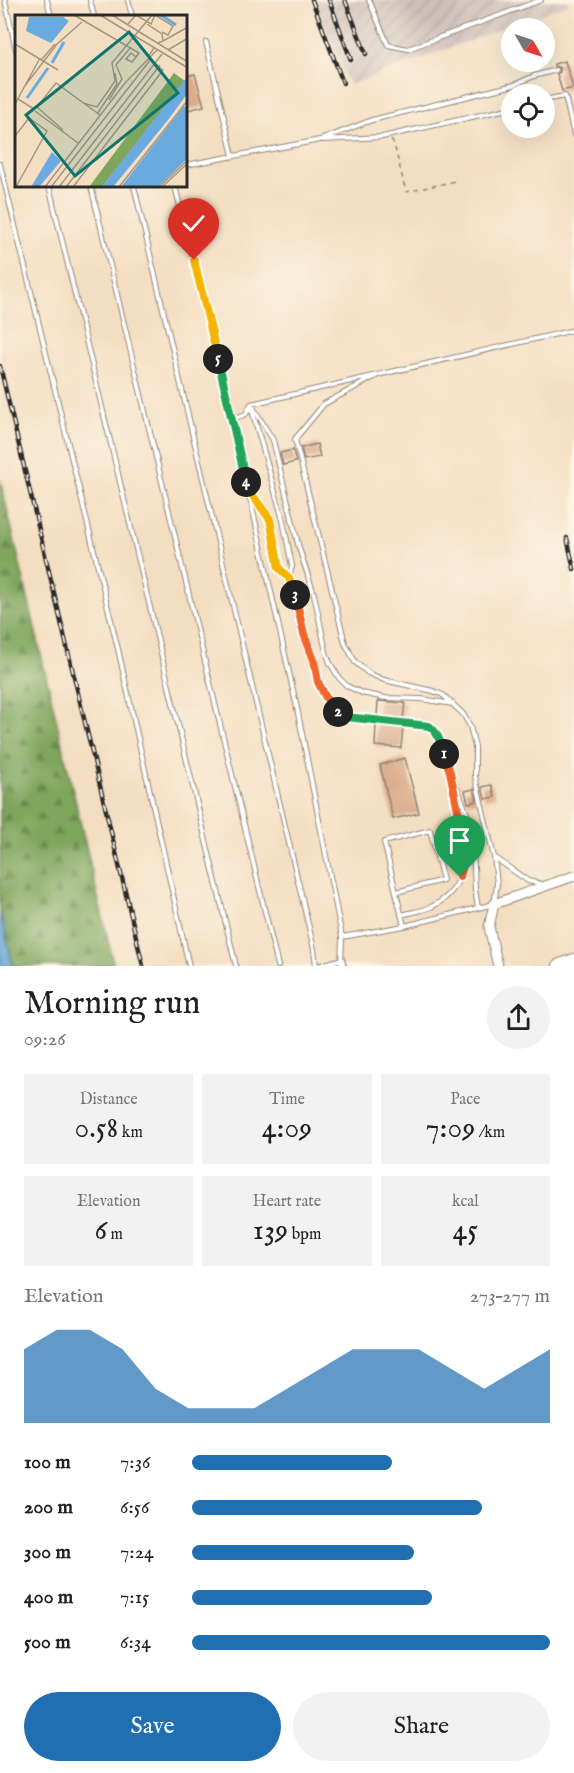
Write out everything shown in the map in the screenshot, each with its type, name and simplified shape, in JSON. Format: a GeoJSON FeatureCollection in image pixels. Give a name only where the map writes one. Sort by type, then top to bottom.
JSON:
{"type":"FeatureCollection","features":[{"type":"Feature","properties":{"kind":"highway"},"geometry":{"type":"LineString","coordinates":[[560,966],[574,961]]}},
{"type":"Feature","properties":{"kind":"street"},"geometry":{"type":"LineString","coordinates":[[498,966],[489,927],[495,904],[574,876]]}},
{"type":"Feature","properties":{"kind":"lane"},"geometry":{"type":"LineString","coordinates":[[5,0],[15,45]]}},
{"type":"Feature","properties":{"kind":"lane"},"geometry":{"type":"LineString","coordinates":[[47,0],[51,15]]}},
{"type":"Feature","properties":{"kind":"lane"},"geometry":{"type":"LineString","coordinates":[[90,0],[94,15]]}},
{"type":"Feature","properties":{"kind":"lane"},"geometry":{"type":"LineString","coordinates":[[128,0],[132,15]]}},
{"type":"Feature","properties":{"kind":"lane"},"geometry":{"type":"LineString","coordinates":[[369,0],[388,45],[408,49],[541,0]]}},
{"type":"Feature","properties":{"kind":"lane"},"geometry":{"type":"LineString","coordinates":[[206,42],[233,156]]}},
{"type":"Feature","properties":{"kind":"lane"},"geometry":{"type":"LineString","coordinates":[[320,140],[372,120],[514,85],[556,70]]}},
{"type":"Feature","properties":{"kind":"lane"},"geometry":{"type":"LineString","coordinates":[[555,98],[565,96],[574,135]]}},
{"type":"Feature","properties":{"kind":"lane"},"geometry":{"type":"LineString","coordinates":[[188,165],[320,140],[388,136],[501,110]]}},
{"type":"Feature","properties":{"kind":"lane"},"geometry":{"type":"LineString","coordinates":[[0,164],[118,650],[189,966]]}},
{"type":"Feature","properties":{"kind":"lane"},"geometry":{"type":"LineString","coordinates":[[49,188],[236,966]]}},
{"type":"Feature","properties":{"kind":"lane"},"geometry":{"type":"LineString","coordinates":[[91,188],[278,966]]}},
{"type":"Feature","properties":{"kind":"lane"},"geometry":{"type":"LineString","coordinates":[[134,188],[317,966],[342,959]]}},
{"type":"Feature","properties":{"kind":"lane"},"geometry":{"type":"LineString","coordinates":[[175,188],[232,419],[297,708],[342,937],[343,966]]}},
{"type":"Feature","properties":{"kind":"lane"},"geometry":{"type":"LineString","coordinates":[[250,404],[574,330]]}},
{"type":"Feature","properties":{"kind":"lane"},"geometry":{"type":"LineString","coordinates":[[342,937],[404,926],[495,904],[498,884],[475,776],[475,747],[470,726],[463,714],[443,695],[384,680],[368,673],[355,662],[345,643],[295,439],[324,404],[378,375]]}},
{"type":"Feature","properties":{"kind":"lane"},"geometry":{"type":"LineString","coordinates":[[232,419],[246,414],[250,404]]}},
{"type":"Feature","properties":{"kind":"lane"},"geometry":{"type":"LineString","coordinates":[[250,404],[284,520],[292,566],[289,578]]}},
{"type":"Feature","properties":{"kind":"lane"},"geometry":{"type":"LineString","coordinates":[[250,404],[273,440],[299,548],[314,594],[326,652],[339,678],[347,686],[362,693],[385,698],[421,699],[455,705]]}},
{"type":"Feature","properties":{"kind":"lane"},"geometry":{"type":"LineString","coordinates":[[247,488],[270,519],[279,568],[289,578],[304,634],[314,660],[318,682],[326,698],[337,711],[346,717],[429,726],[439,739],[467,814],[473,848],[478,908]]}},
{"type":"Feature","properties":{"kind":"lane"},"geometry":{"type":"LineString","coordinates":[[402,915],[437,904],[450,892],[460,877],[465,843],[450,772]]}},
{"type":"Feature","properties":{"kind":"lane"},"geometry":{"type":"LineString","coordinates":[[396,892],[442,880],[430,830],[384,842],[404,926]]}},
{"type":"Feature","properties":{"kind":"lane"},"geometry":{"type":"LineString","coordinates":[[494,857],[528,881],[549,885]]}},
{"type":"Feature","properties":{"kind":"path"},"geometry":{"type":"LineString","coordinates":[[388,136],[394,144],[406,192],[455,181]]}},
{"type":"Feature","properties":{"kind":"shaded area"},"geometry":{"type":"Polygon","coordinates":[[[314,0],[567,0],[568,4],[530,18],[501,18],[501,29],[349,85],[314,0]]]}},
{"type":"Feature","properties":{"kind":"green space"},"geometry":{"type":"Polygon","coordinates":[[[0,479],[114,966],[13,966],[0,911],[0,479]]]}},
{"type":"Feature","properties":{"kind":"water"},"geometry":{"type":"Polygon","coordinates":[[[0,911],[13,966],[0,966],[0,911]]]}},
{"type":"Feature","properties":{"kind":"building"},"geometry":{"type":"Polygon","coordinates":[[[565,61],[573,88],[562,91],[557,74],[560,68],[555,66],[555,64],[565,61]]]}},
{"type":"Feature","properties":{"kind":"building"},"geometry":{"type":"Polygon","coordinates":[[[195,74],[204,106],[188,110],[188,76],[195,74]]]}},
{"type":"Feature","properties":{"kind":"building"},"geometry":{"type":"Polygon","coordinates":[[[317,444],[320,457],[304,460],[301,448],[317,444]]]}},
{"type":"Feature","properties":{"kind":"building"},"geometry":{"type":"Polygon","coordinates":[[[293,450],[296,462],[283,465],[280,453],[293,450]]]}},
{"type":"Feature","properties":{"kind":"building"},"geometry":{"type":"Polygon","coordinates":[[[378,701],[405,703],[403,719],[377,716],[378,701]]]}},
{"type":"Feature","properties":{"kind":"building"},"geometry":{"type":"Polygon","coordinates":[[[376,724],[403,727],[401,748],[375,746],[376,724]]]}},
{"type":"Feature","properties":{"kind":"building"},"geometry":{"type":"Polygon","coordinates":[[[405,758],[419,813],[393,819],[380,765],[405,758]]]}},
{"type":"Feature","properties":{"kind":"building"},"geometry":{"type":"Polygon","coordinates":[[[492,785],[495,797],[485,799],[482,787],[492,785]]]}},
{"type":"Feature","properties":{"kind":"building"},"geometry":{"type":"Polygon","coordinates":[[[474,789],[477,801],[468,803],[465,791],[474,789]]]}},
{"type":"Feature","properties":{"kind":"railway"},"geometry":{"type":"LineString","coordinates":[[312,0],[343,83]]}},
{"type":"Feature","properties":{"kind":"railway"},"geometry":{"type":"LineString","coordinates":[[329,0],[351,60]]}},
{"type":"Feature","properties":{"kind":"railway"},"geometry":{"type":"LineString","coordinates":[[345,0],[366,54]]}},
{"type":"Feature","properties":{"kind":"railway"},"geometry":{"type":"LineString","coordinates":[[0,366],[143,966]]}},
{"type":"Feature","properties":{"kind":"railway"},"geometry":{"type":"LineString","coordinates":[[567,538],[574,569]]}},
{"type":"Feature","properties":{"kind":"route"},"geometry":{"type":"LineString","coordinates":[[194,260],[247,488],[270,519],[279,568],[289,578],[294,592],[304,634],[314,660],[318,682],[326,698],[337,711],[346,717],[408,723],[429,726],[433,729],[439,739],[450,772],[465,843],[460,877]]}}]}
